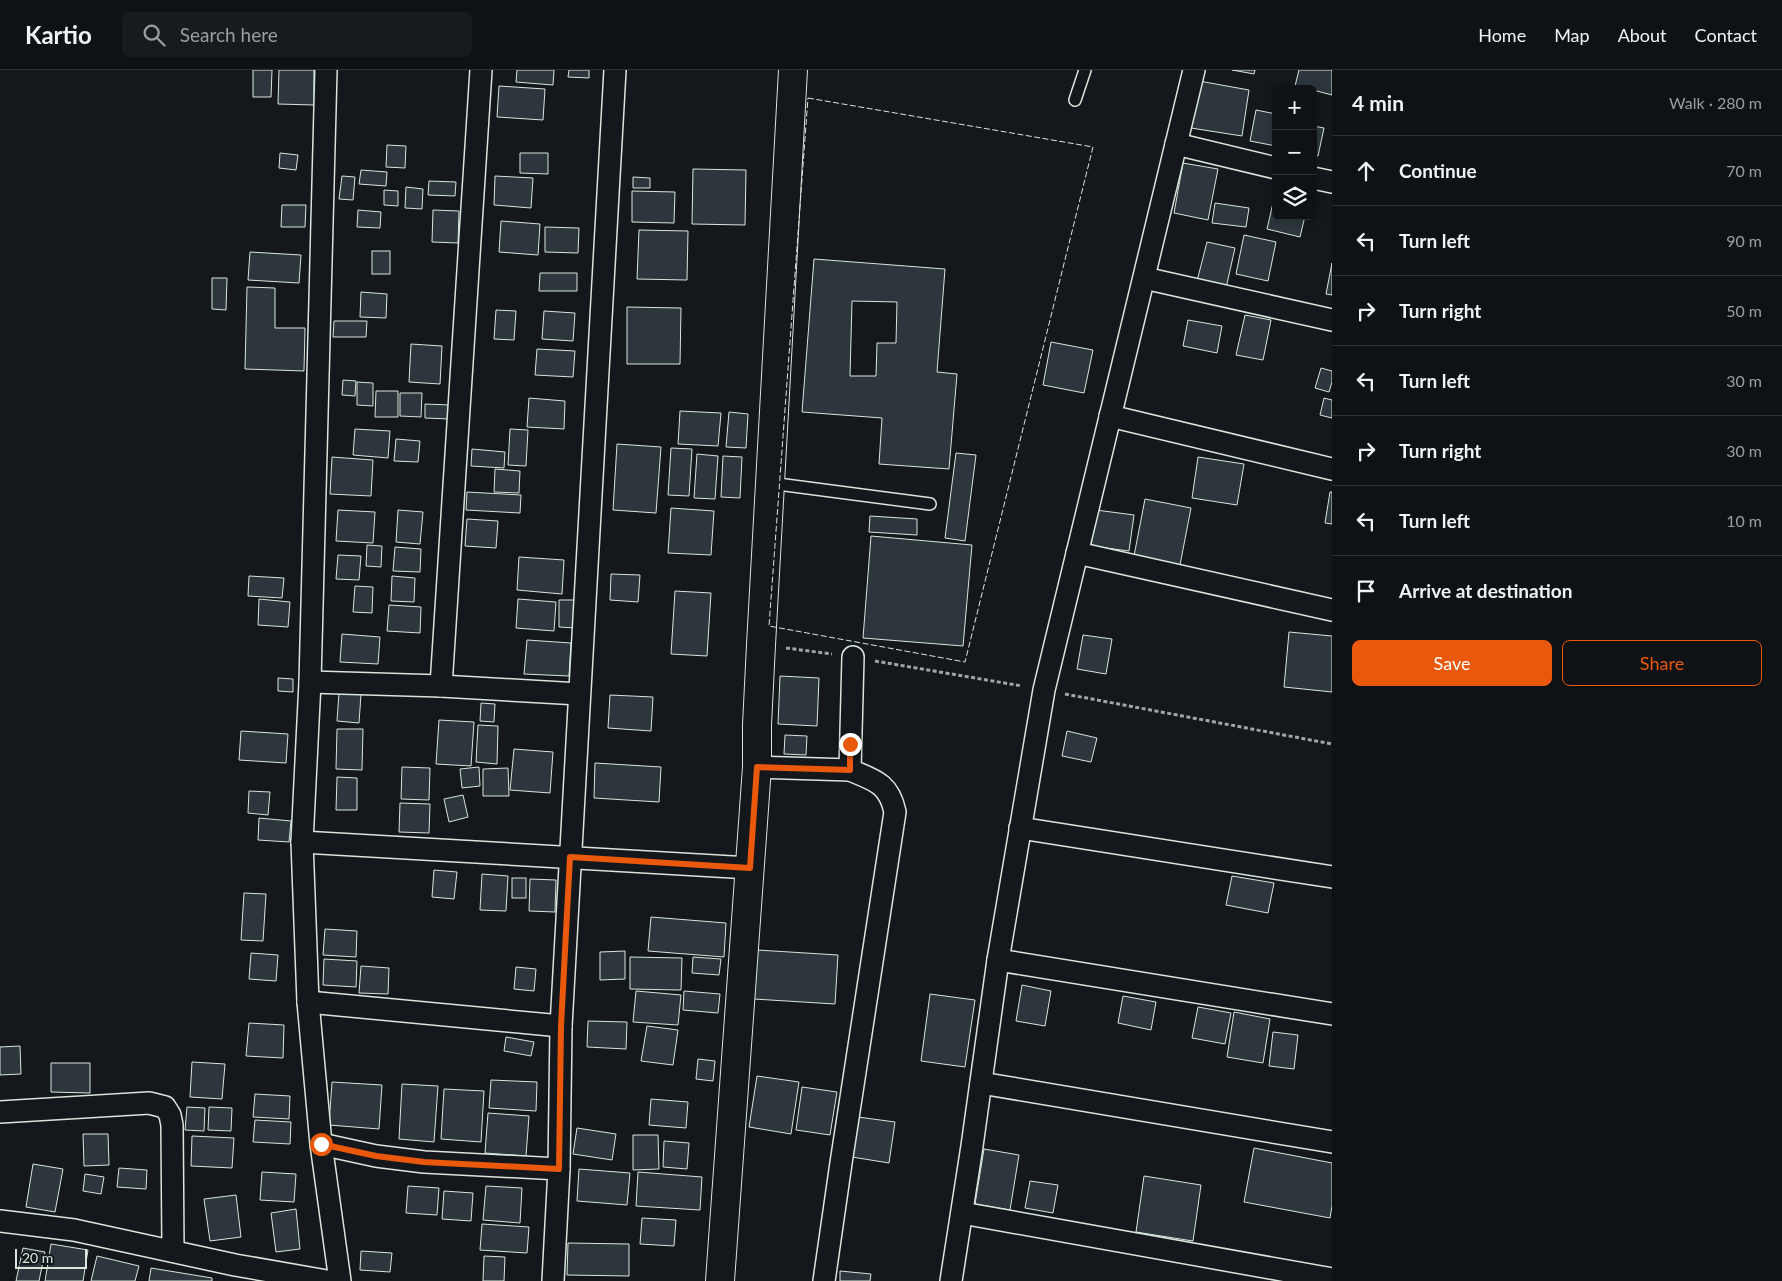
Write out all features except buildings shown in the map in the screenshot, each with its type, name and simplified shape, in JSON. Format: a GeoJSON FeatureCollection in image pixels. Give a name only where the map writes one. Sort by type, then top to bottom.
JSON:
{"type":"FeatureCollection","features":[{"type":"Feature","properties":{"kind":"street"},"geometry":{"type":"LineString","coordinates":[[326,70],[310,682],[302,842],[308,1002],[321,1144],[340,1281]]}},
{"type":"Feature","properties":{"kind":"street"},"geometry":{"type":"LineString","coordinates":[[441,686],[481,70]]}},
{"type":"Feature","properties":{"kind":"street"},"geometry":{"type":"LineString","coordinates":[[553,1281],[559,1169],[561,1026],[615,70]]}},
{"type":"Feature","properties":{"kind":"street"},"geometry":{"type":"LineString","coordinates":[[720,1281],[757,767],[757,716],[793,70]]}},
{"type":"Feature","properties":{"kind":"street"},"geometry":{"type":"LineString","coordinates":[[951,1281],[998,960],[1044,690],[1194,70]]}},
{"type":"Feature","properties":{"kind":"street"},"geometry":{"type":"LineString","coordinates":[[1176,144],[1272,167]]}},
{"type":"Feature","properties":{"kind":"street"},"geometry":{"type":"LineString","coordinates":[[1317,179],[1332,182]]}},
{"type":"Feature","properties":{"kind":"street"},"geometry":{"type":"LineString","coordinates":[[1144,278],[1332,320]]}},
{"type":"Feature","properties":{"kind":"street"},"geometry":{"type":"LineString","coordinates":[[1110,416],[1332,469]]}},
{"type":"Feature","properties":{"kind":"street"},"geometry":{"type":"LineString","coordinates":[[1077,552],[1332,610]]}},
{"type":"Feature","properties":{"kind":"street"},"geometry":{"type":"LineString","coordinates":[[850,770],[853,657]]}},
{"type":"Feature","properties":{"kind":"street"},"geometry":{"type":"LineString","coordinates":[[310,682],[441,686],[580,694]]}},
{"type":"Feature","properties":{"kind":"street"},"geometry":{"type":"LineString","coordinates":[[757,767],[850,770],[879,782],[888,791],[893,801],[895,812],[824,1281]]}},
{"type":"Feature","properties":{"kind":"street"},"geometry":{"type":"LineString","coordinates":[[1020,828],[1332,877]]}},
{"type":"Feature","properties":{"kind":"street"},"geometry":{"type":"LineString","coordinates":[[302,842],[750,868]]}},
{"type":"Feature","properties":{"kind":"street"},"geometry":{"type":"LineString","coordinates":[[998,960],[1332,1014]]}},
{"type":"Feature","properties":{"kind":"street"},"geometry":{"type":"LineString","coordinates":[[308,1002],[561,1026]]}},
{"type":"Feature","properties":{"kind":"street"},"geometry":{"type":"LineString","coordinates":[[981,1083],[1332,1142]]}},
{"type":"Feature","properties":{"kind":"street"},"geometry":{"type":"LineString","coordinates":[[0,1112],[149,1103],[165,1107],[170,1115],[172,1125],[173,1251]]}},
{"type":"Feature","properties":{"kind":"street"},"geometry":{"type":"LineString","coordinates":[[321,1144],[376,1156],[424,1162],[559,1169]]}},
{"type":"Feature","properties":{"kind":"street"},"geometry":{"type":"LineString","coordinates":[[962,1213],[1332,1279]]}},
{"type":"Feature","properties":{"kind":"street"},"geometry":{"type":"LineString","coordinates":[[0,1221],[74,1230],[235,1265],[328,1281]]}},
{"type":"Feature","properties":{"kind":"lane"},"geometry":{"type":"LineString","coordinates":[[1075,100],[1085,70]]}},
{"type":"Feature","properties":{"kind":"lane"},"geometry":{"type":"LineString","coordinates":[[770,483],[930,504]]}},
{"type":"Feature","properties":{"kind":"fence"},"geometry":{"type":"LineString","coordinates":[[808,98],[1093,147],[965,662],[769,626],[808,98]]}},
{"type":"Feature","properties":{"kind":"route"},"geometry":{"type":"LineString","coordinates":[[321,1144],[376,1156],[424,1162],[559,1169],[561,1026],[570,857],[750,868],[757,767],[850,770],[850,744]]}}]}
